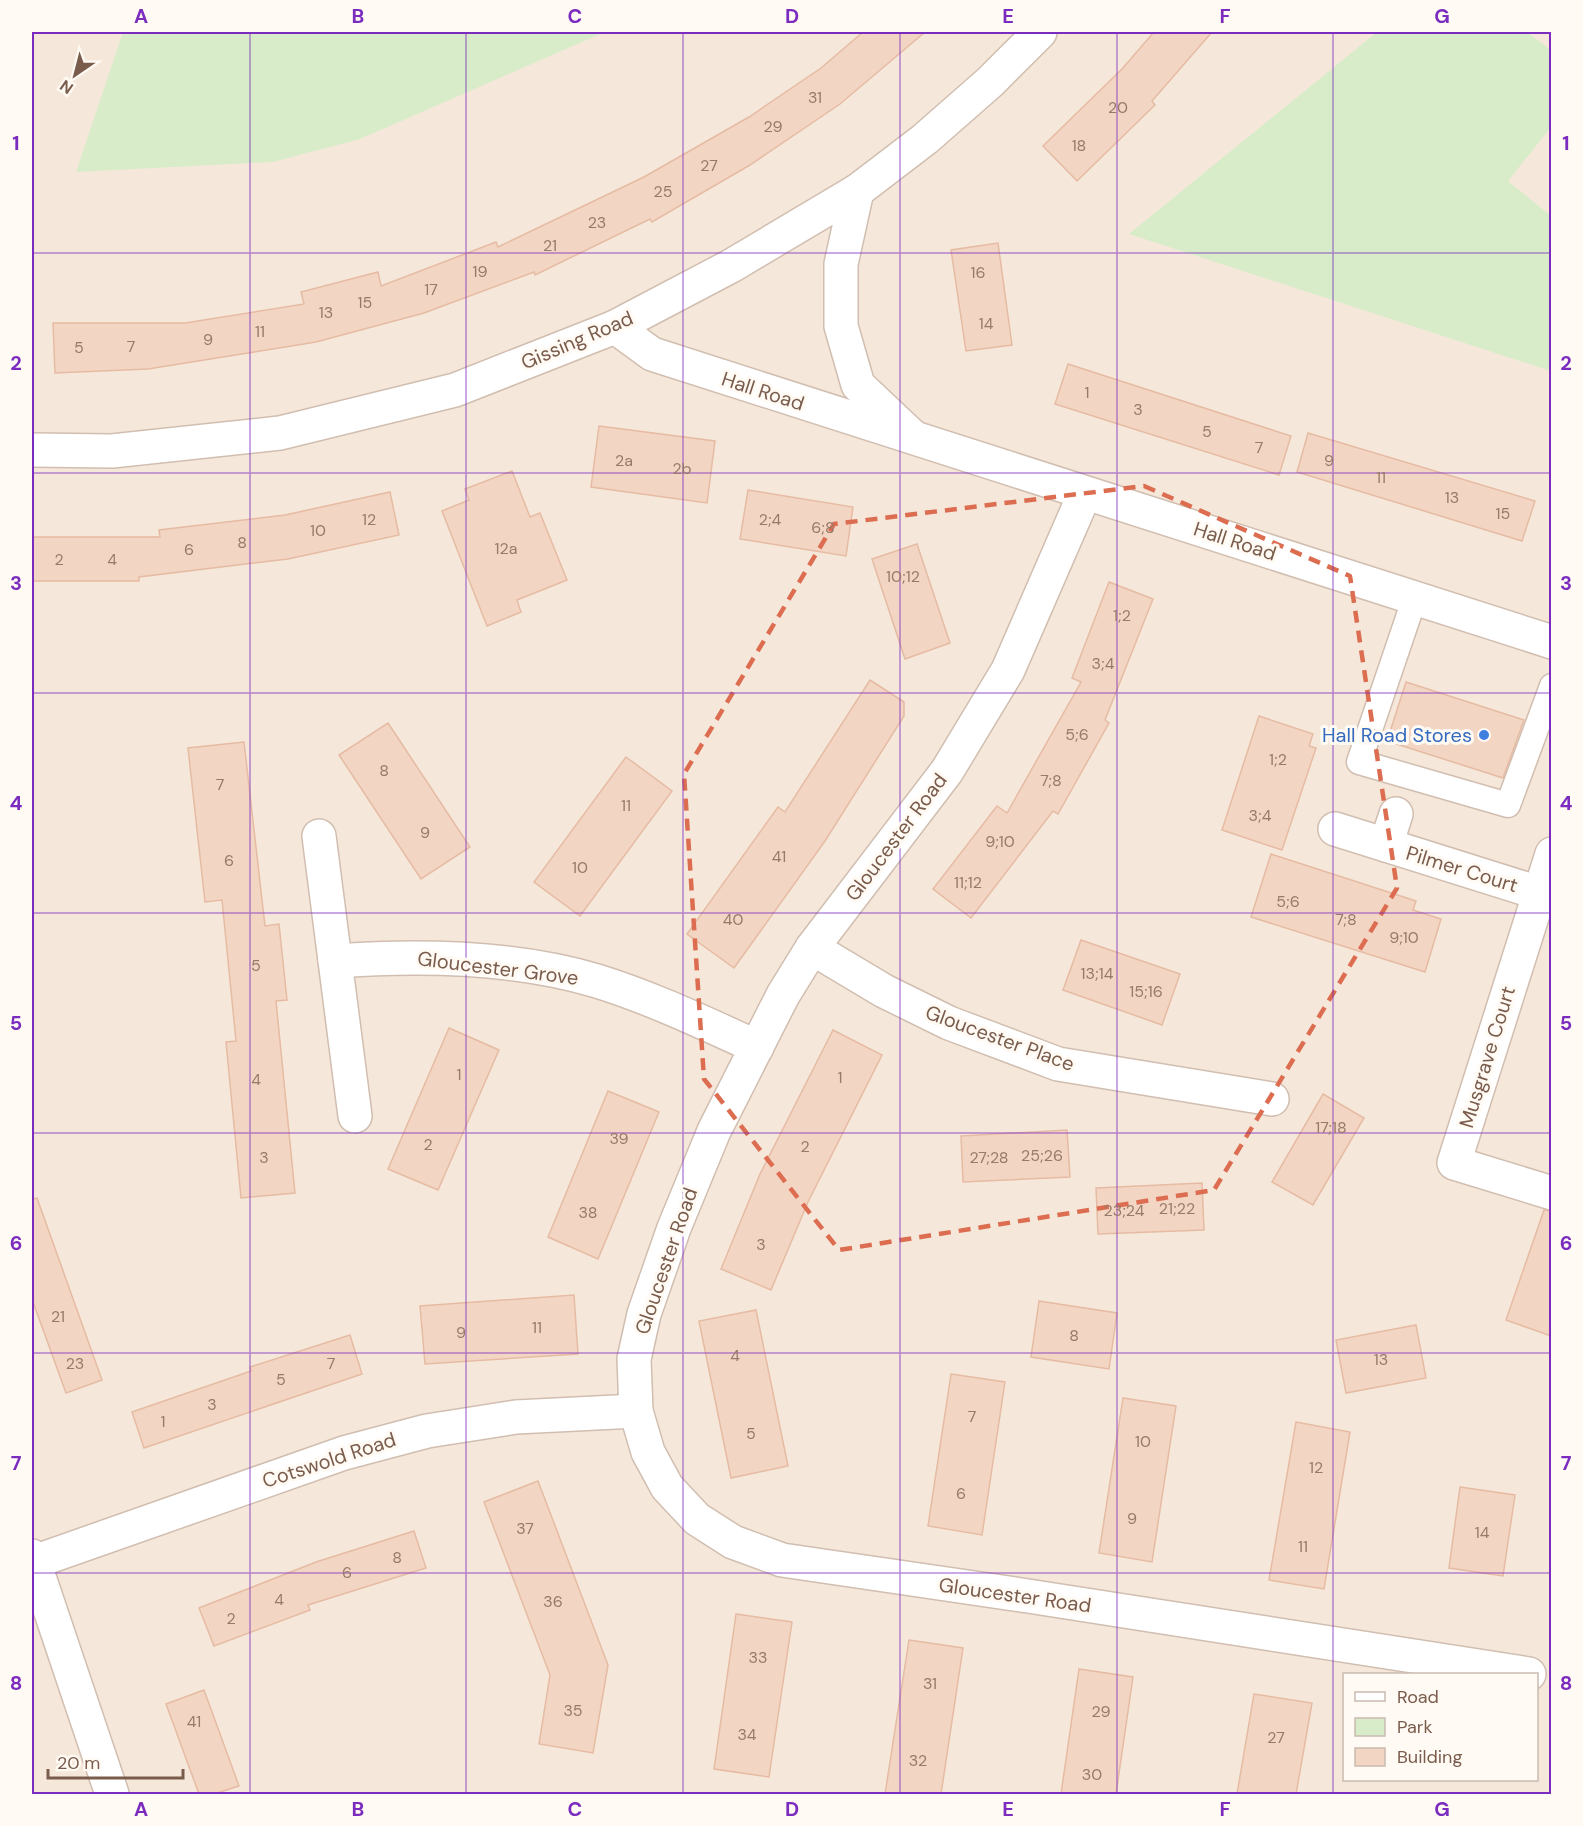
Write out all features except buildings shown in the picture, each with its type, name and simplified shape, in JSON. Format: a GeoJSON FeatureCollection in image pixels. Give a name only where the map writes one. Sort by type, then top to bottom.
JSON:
{"type":"FeatureCollection","features":[{"type":"Feature","properties":{"kind":"street","name":"Gissing Road"},"geometry":{"type":"LineString","coordinates":[[32,450],[112,451],[280,433],[455,390],[615,327],[731,266],[857,191],[933,132],[990,82],[1040,32]]}},
{"type":"Feature","properties":{"kind":"street","name":"Hall Road"},"geometry":{"type":"LineString","coordinates":[[857,191],[841,264],[841,326],[858,385],[918,442]]}},
{"type":"Feature","properties":{"kind":"street","name":"Hall Road"},"geometry":{"type":"LineString","coordinates":[[615,327],[652,354],[918,442],[1551,642]]}},
{"type":"Feature","properties":{"kind":"street","name":"Gloucester Road"},"geometry":{"type":"LineString","coordinates":[[1085,493],[1008,670],[947,771],[812,948],[783,995],[714,1131],[674,1228],[644,1314],[634,1359],[636,1412],[648,1452],[662,1478],[697,1519],[733,1542],[782,1560],[1522,1673]]}},
{"type":"Feature","properties":{"kind":"street","name":"Pilmer Court"},"geometry":{"type":"LineString","coordinates":[[1386,845],[1396,814]]}},
{"type":"Feature","properties":{"kind":"street","name":"Pilmer Court"},"geometry":{"type":"LineString","coordinates":[[1335,829],[1539,892]]}},
{"type":"Feature","properties":{"kind":"street"},"geometry":{"type":"LineString","coordinates":[[319,836],[355,1116]]}},
{"type":"Feature","properties":{"kind":"street","name":"Musgrave Court"},"geometry":{"type":"LineString","coordinates":[[1551,854],[1454,1163],[1551,1193]]}},
{"type":"Feature","properties":{"kind":"street","name":"Gloucester Place"},"geometry":{"type":"LineString","coordinates":[[812,948],[884,991],[949,1023],[1058,1064],[1272,1100]]}},
{"type":"Feature","properties":{"kind":"street","name":"Gloucester Grove"},"geometry":{"type":"LineString","coordinates":[[335,961],[404,956],[471,960],[537,969],[595,981],[656,1002],[757,1047]]}},
{"type":"Feature","properties":{"kind":"street","name":"Cotswold Road"},"geometry":{"type":"LineString","coordinates":[[33,1559],[344,1453],[427,1431],[516,1417],[636,1412]]}},
{"type":"Feature","properties":{"kind":"street"},"geometry":{"type":"LineString","coordinates":[[33,1559],[112,1794]]}},
{"type":"Feature","properties":{"kind":"lane"},"geometry":{"type":"LineString","coordinates":[[1414,600],[1359,762],[1508,805],[1551,687]]}},
{"type":"Feature","properties":{"kind":"highlighted area"},"geometry":{"type":"Polygon","coordinates":[[[1144,486],[1350,576],[1397,888],[1214,1190],[839,1250],[704,1079],[684,774],[834,524],[1144,486]]]}},
{"type":"Feature","properties":{"kind":"shaded area"},"geometry":{"type":"Polygon","coordinates":[[[32,32],[1551,32],[1551,1794],[32,1794],[32,32]]]}},
{"type":"Feature","properties":{"kind":"green space"},"geometry":{"type":"Polygon","coordinates":[[[123,32],[605,32],[360,139],[273,162],[76,172],[123,32]]]}},
{"type":"Feature","properties":{"kind":"green space"},"geometry":{"type":"Polygon","coordinates":[[[1377,32],[1527,32],[1551,50],[1551,127],[1508,181],[1551,216],[1551,371],[1129,234],[1377,32]]]}},
{"type":"Feature","properties":{"kind":"place","name":"Hall Road Stores"},"geometry":{"type":"Point","coordinates":[1484,735]}}]}
